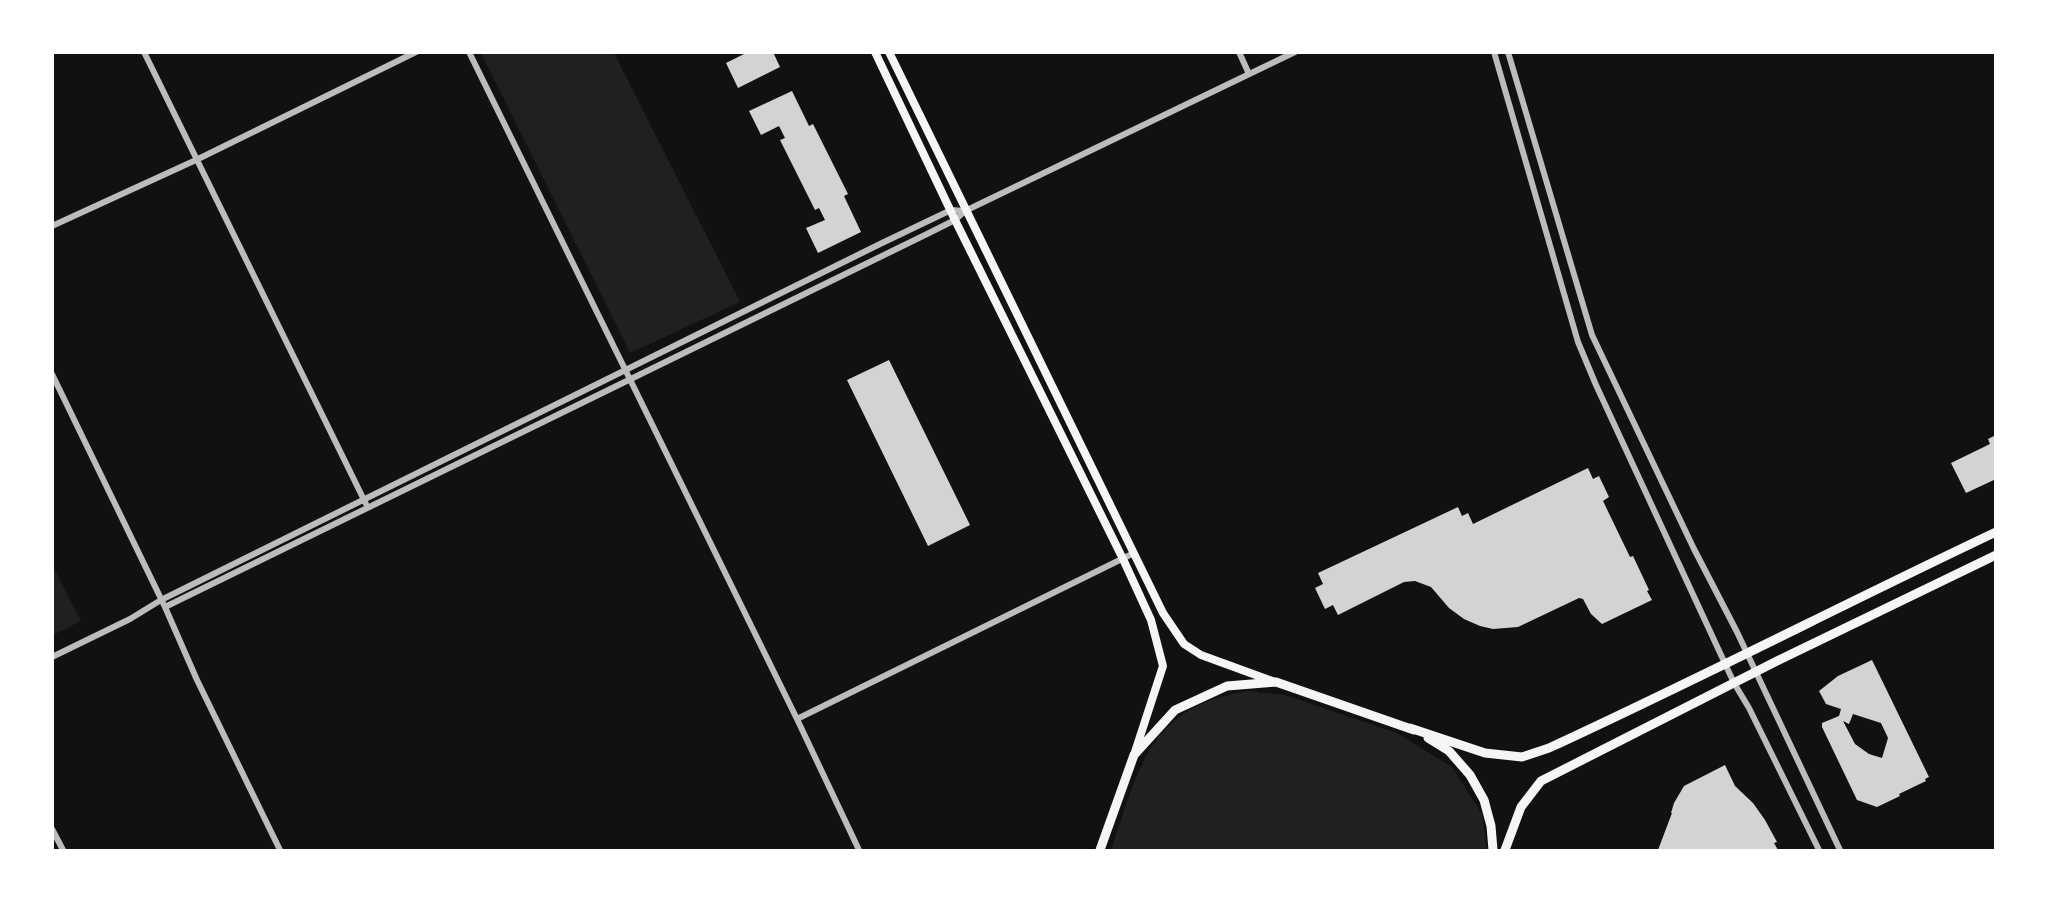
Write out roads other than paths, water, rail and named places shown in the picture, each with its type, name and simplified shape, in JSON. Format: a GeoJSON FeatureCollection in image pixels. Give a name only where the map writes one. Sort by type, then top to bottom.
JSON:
{"type":"FeatureCollection","features":[{"type":"Feature","properties":{"kind":"main road"},"geometry":{"type":"LineString","coordinates":[[875,52],[1151,620],[1163,666],[1100,850]]}},
{"type":"Feature","properties":{"kind":"main road"},"geometry":{"type":"LineString","coordinates":[[889,52],[1163,613],[1184,644],[1201,655],[1485,753],[1522,757],[1549,748],[1726,665],[1870,591],[1996,532]]}},
{"type":"Feature","properties":{"kind":"main road"},"geometry":{"type":"LineString","coordinates":[[1505,850],[1521,807],[1541,781],[1756,672],[1996,555]]}},
{"type":"Feature","properties":{"kind":"main road"},"geometry":{"type":"LineString","coordinates":[[1134,755],[1174,710],[1227,686],[1276,682]]}},
{"type":"Feature","properties":{"kind":"main road"},"geometry":{"type":"LineString","coordinates":[[1410,728],[1449,750],[1470,775],[1484,800],[1491,826],[1493,850]]}},
{"type":"Feature","properties":{"kind":"street"},"geometry":{"type":"LineString","coordinates":[[144,52],[368,507]]}},
{"type":"Feature","properties":{"kind":"street"},"geometry":{"type":"LineString","coordinates":[[52,226],[196,160],[416,52]]}},
{"type":"Feature","properties":{"kind":"street"},"geometry":{"type":"LineString","coordinates":[[470,52],[797,719],[859,850]]}},
{"type":"Feature","properties":{"kind":"street"},"geometry":{"type":"LineString","coordinates":[[1239,52],[1250,74]]}},
{"type":"Feature","properties":{"kind":"street"},"geometry":{"type":"LineString","coordinates":[[165,607],[956,220],[966,211],[1295,52]]}},
{"type":"Feature","properties":{"kind":"street"},"geometry":{"type":"LineString","coordinates":[[1494,52],[1578,342],[1596,385],[1734,683],[1749,708],[1819,850]]}},
{"type":"Feature","properties":{"kind":"street"},"geometry":{"type":"LineString","coordinates":[[1508,52],[1592,335],[1694,550],[1756,672],[1840,850]]}},
{"type":"Feature","properties":{"kind":"street"},"geometry":{"type":"LineString","coordinates":[[52,657],[130,620],[161,600],[951,210],[966,211]]}},
{"type":"Feature","properties":{"kind":"street"},"geometry":{"type":"LineString","coordinates":[[52,374],[55,386],[165,607],[197,680],[280,850]]}},
{"type":"Feature","properties":{"kind":"street"},"geometry":{"type":"LineString","coordinates":[[797,719],[1134,553]]}},
{"type":"Feature","properties":{"kind":"street"},"geometry":{"type":"LineString","coordinates":[[52,829],[63,850]]}}]}
